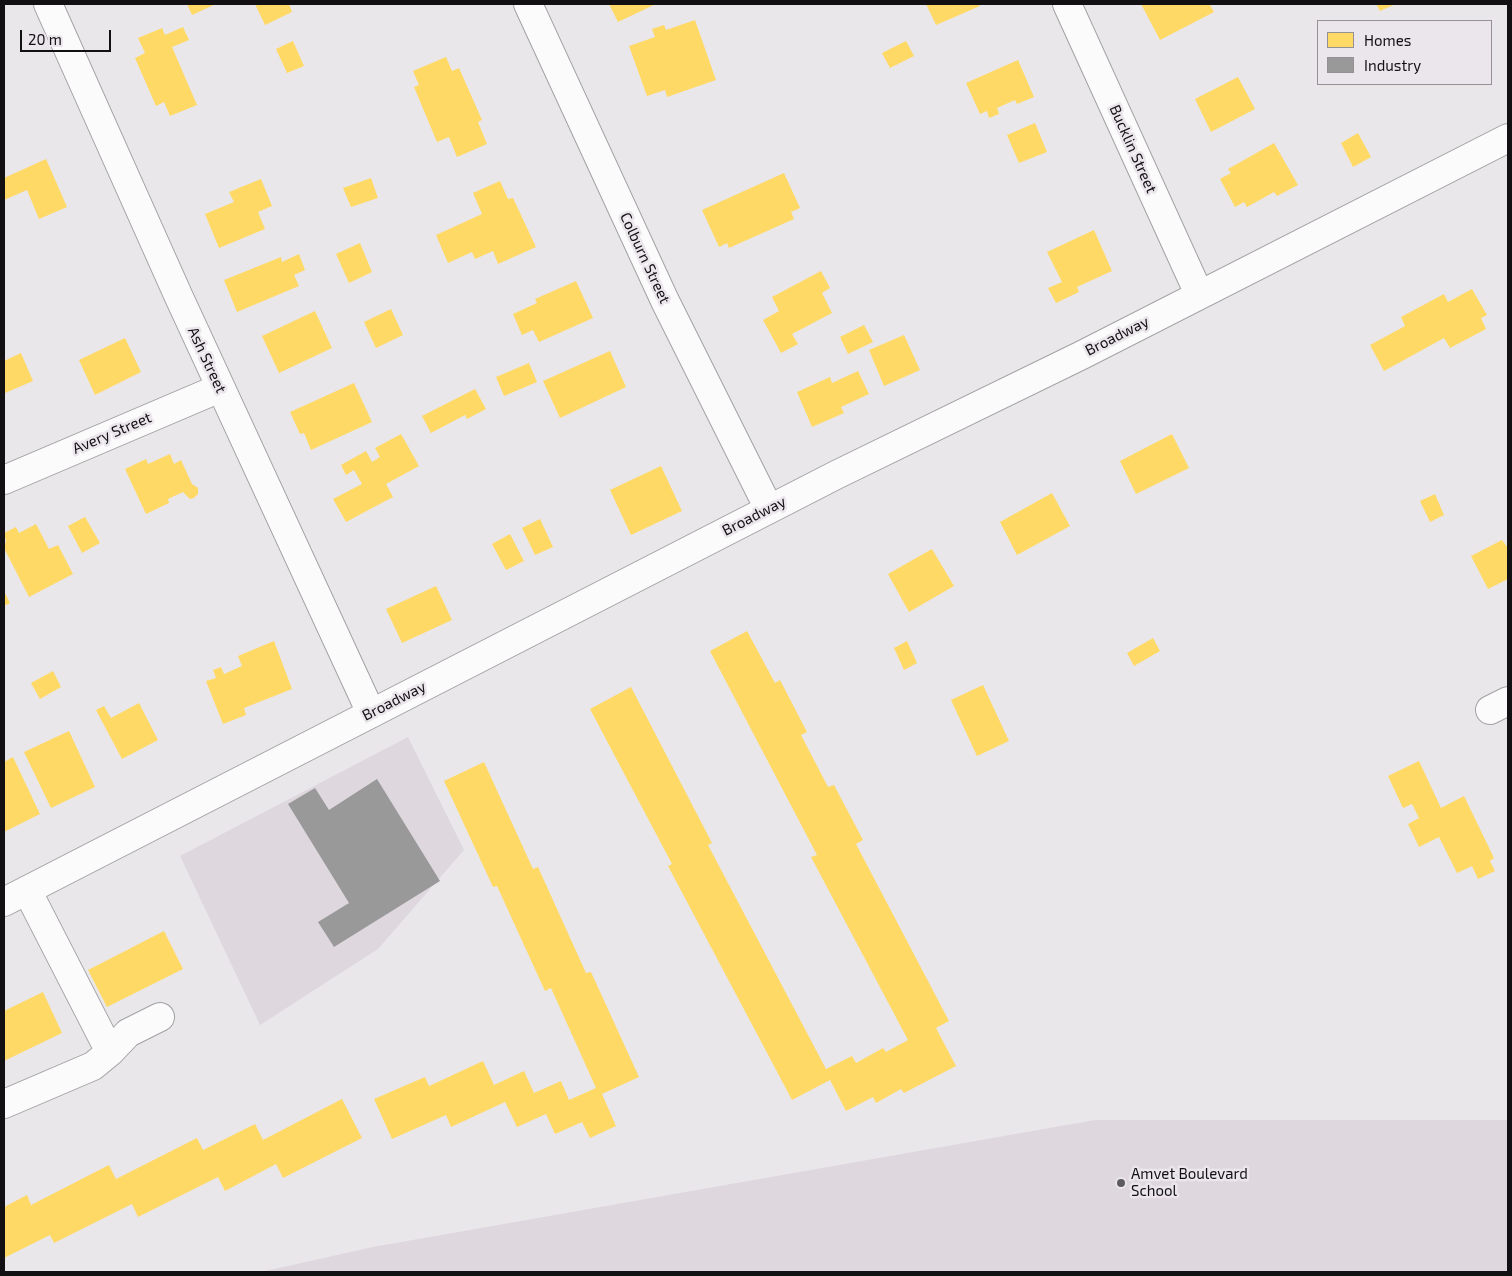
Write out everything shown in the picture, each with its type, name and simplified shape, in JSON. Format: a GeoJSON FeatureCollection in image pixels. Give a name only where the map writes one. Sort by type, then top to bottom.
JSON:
{"type":"FeatureCollection","features":[{"type":"Feature","properties":{"kind":"street","name":"Ash Street"},"geometry":{"type":"LineString","coordinates":[[48,4],[220,388],[371,713]]}},
{"type":"Feature","properties":{"kind":"street","name":"Colburn Street"},"geometry":{"type":"LineString","coordinates":[[528,4],[665,301],[769,509]]}},
{"type":"Feature","properties":{"kind":"street","name":"Bucklin Street"},"geometry":{"type":"LineString","coordinates":[[1067,4],[1199,294]]}},
{"type":"Feature","properties":{"kind":"street","name":"Broadway"},"geometry":{"type":"LineString","coordinates":[[16,896],[769,509],[1508,138]]}},
{"type":"Feature","properties":{"kind":"street","name":"Avery Street"},"geometry":{"type":"LineString","coordinates":[[4,480],[220,388]]}},
{"type":"Feature","properties":{"kind":"street"},"geometry":{"type":"LineString","coordinates":[[16,896],[110,1052]]}},
{"type":"Feature","properties":{"kind":"street"},"geometry":{"type":"LineString","coordinates":[[4,1104],[93,1066],[128,1033],[160,1017]]}},
{"type":"Feature","properties":{"kind":"shaded area"},"geometry":{"type":"Polygon","coordinates":[[[408,737],[464,850],[378,949],[260,1025],[180,856],[408,737]]]}},
{"type":"Feature","properties":{"kind":"shaded area","name":"Amvet Boulevard School"},"geometry":{"type":"Polygon","coordinates":[[[1095,1120],[1508,1120],[1508,1272],[261,1272],[373,1247],[1095,1120]]]}},
{"type":"Feature","properties":{"kind":"building: Homes"},"geometry":{"type":"Polygon","coordinates":[[[187,4],[216,4],[192,15],[187,4]]]}},
{"type":"Feature","properties":{"kind":"building: Homes"},"geometry":{"type":"Polygon","coordinates":[[[255,4],[289,4],[292,12],[265,25],[255,4]]]}},
{"type":"Feature","properties":{"kind":"building: Homes"},"geometry":{"type":"Polygon","coordinates":[[[609,4],[656,4],[618,22],[609,4]]]}},
{"type":"Feature","properties":{"kind":"building: Homes"},"geometry":{"type":"Polygon","coordinates":[[[926,4],[979,4],[980,6],[936,25],[926,4]]]}},
{"type":"Feature","properties":{"kind":"building: Homes"},"geometry":{"type":"Polygon","coordinates":[[[1141,4],[1213,4],[1210,5],[1214,12],[1160,40],[1141,4]]]}},
{"type":"Feature","properties":{"kind":"building: Homes"},"geometry":{"type":"Polygon","coordinates":[[[1376,4],[1396,4],[1380,11],[1376,4]]]}},
{"type":"Feature","properties":{"kind":"building: Homes"},"geometry":{"type":"Polygon","coordinates":[[[695,20],[716,80],[667,97],[665,90],[647,96],[629,46],[655,37],[652,29],[664,25],[666,30],[695,20]]]}},
{"type":"Feature","properties":{"kind":"building: Homes"},"geometry":{"type":"Polygon","coordinates":[[[183,27],[189,40],[172,47],[197,105],[170,116],[164,102],[156,106],[135,58],[145,53],[138,38],[162,28],[165,35],[183,27]]]}},
{"type":"Feature","properties":{"kind":"building: Homes"},"geometry":{"type":"Polygon","coordinates":[[[293,41],[304,66],[287,73],[276,49],[293,41]]]}},
{"type":"Feature","properties":{"kind":"building: Homes"},"geometry":{"type":"Polygon","coordinates":[[[906,41],[914,56],[890,68],[882,53],[906,41]]]}},
{"type":"Feature","properties":{"kind":"building: Homes"},"geometry":{"type":"Polygon","coordinates":[[[446,57],[452,71],[459,68],[482,120],[478,122],[487,144],[457,157],[449,137],[437,142],[414,87],[419,85],[413,71],[446,57]]]}},
{"type":"Feature","properties":{"kind":"building: Homes"},"geometry":{"type":"Polygon","coordinates":[[[1018,60],[1034,97],[1017,104],[1015,100],[997,108],[999,114],[989,118],[987,111],[980,114],[966,83],[1018,60]]]}},
{"type":"Feature","properties":{"kind":"building: Homes"},"geometry":{"type":"Polygon","coordinates":[[[1238,77],[1255,109],[1211,132],[1195,99],[1238,77]]]}},
{"type":"Feature","properties":{"kind":"building: Homes"},"geometry":{"type":"Polygon","coordinates":[[[1035,123],[1047,152],[1019,163],[1007,135],[1035,123]]]}},
{"type":"Feature","properties":{"kind":"building: Homes"},"geometry":{"type":"Polygon","coordinates":[[[1358,133],[1371,157],[1353,167],[1341,143],[1358,133]]]}},
{"type":"Feature","properties":{"kind":"building: Homes"},"geometry":{"type":"Polygon","coordinates":[[[1274,143],[1298,185],[1277,196],[1274,192],[1247,207],[1244,202],[1235,207],[1220,179],[1231,173],[1228,169],[1274,143]]]}},
{"type":"Feature","properties":{"kind":"building: Homes"},"geometry":{"type":"Polygon","coordinates":[[[46,159],[67,207],[39,219],[27,190],[4,200],[4,178],[46,159]]]}},
{"type":"Feature","properties":{"kind":"building: Homes"},"geometry":{"type":"Polygon","coordinates":[[[784,173],[800,208],[791,212],[794,219],[729,248],[727,243],[719,247],[702,210],[784,173]]]}},
{"type":"Feature","properties":{"kind":"building: Homes"},"geometry":{"type":"Polygon","coordinates":[[[371,178],[378,198],[351,207],[343,188],[371,178]]]}},
{"type":"Feature","properties":{"kind":"building: Homes"},"geometry":{"type":"Polygon","coordinates":[[[261,179],[272,206],[258,212],[265,229],[219,248],[205,214],[234,202],[229,192],[261,179]]]}},
{"type":"Feature","properties":{"kind":"building: Homes"},"geometry":{"type":"Polygon","coordinates":[[[500,181],[508,199],[513,198],[536,247],[498,264],[493,251],[475,259],[472,252],[448,263],[436,235],[482,214],[473,193],[500,181]]]}},
{"type":"Feature","properties":{"kind":"building: Homes"},"geometry":{"type":"Polygon","coordinates":[[[1094,230],[1112,271],[1077,287],[1079,292],[1056,303],[1048,288],[1062,282],[1047,252],[1094,230]]]}},
{"type":"Feature","properties":{"kind":"building: Homes"},"geometry":{"type":"Polygon","coordinates":[[[360,243],[372,272],[349,283],[336,254],[360,243]]]}},
{"type":"Feature","properties":{"kind":"building: Homes"},"geometry":{"type":"Polygon","coordinates":[[[299,254],[305,270],[294,275],[299,286],[237,312],[224,280],[281,257],[282,262],[299,254]]]}},
{"type":"Feature","properties":{"kind":"building: Homes"},"geometry":{"type":"Polygon","coordinates":[[[821,271],[830,288],[822,293],[832,313],[792,334],[798,344],[781,353],[763,320],[779,311],[772,297],[821,271]]]}},
{"type":"Feature","properties":{"kind":"building: Homes"},"geometry":{"type":"Polygon","coordinates":[[[576,281],[593,318],[539,342],[533,330],[522,335],[513,314],[537,303],[535,299],[576,281]]]}},
{"type":"Feature","properties":{"kind":"building: Homes"},"geometry":{"type":"Polygon","coordinates":[[[1472,289],[1487,315],[1481,318],[1486,329],[1450,348],[1444,338],[1384,371],[1370,345],[1405,326],[1401,317],[1444,294],[1448,302],[1472,289]]]}},
{"type":"Feature","properties":{"kind":"building: Homes"},"geometry":{"type":"Polygon","coordinates":[[[391,309],[403,335],[376,348],[364,322],[391,309]]]}},
{"type":"Feature","properties":{"kind":"building: Homes"},"geometry":{"type":"Polygon","coordinates":[[[315,311],[332,348],[279,373],[262,336],[315,311]]]}},
{"type":"Feature","properties":{"kind":"building: Homes"},"geometry":{"type":"Polygon","coordinates":[[[864,325],[873,342],[848,354],[840,337],[864,325]]]}},
{"type":"Feature","properties":{"kind":"building: Homes"},"geometry":{"type":"Polygon","coordinates":[[[904,335],[920,370],[884,386],[869,350],[904,335]]]}},
{"type":"Feature","properties":{"kind":"building: Homes"},"geometry":{"type":"Polygon","coordinates":[[[125,338],[141,372],[95,395],[79,360],[125,338]]]}},
{"type":"Feature","properties":{"kind":"building: Homes"},"geometry":{"type":"Polygon","coordinates":[[[610,351],[626,387],[560,418],[543,381],[610,351]]]}},
{"type":"Feature","properties":{"kind":"building: Homes"},"geometry":{"type":"Polygon","coordinates":[[[21,353],[33,381],[5,393],[4,361],[21,353]]]}},
{"type":"Feature","properties":{"kind":"building: Homes"},"geometry":{"type":"Polygon","coordinates":[[[529,363],[537,382],[504,396],[496,377],[529,363]]]}},
{"type":"Feature","properties":{"kind":"building: Homes"},"geometry":{"type":"Polygon","coordinates":[[[858,371],[869,394],[841,407],[844,413],[812,427],[797,392],[830,377],[832,383],[858,371]]]}},
{"type":"Feature","properties":{"kind":"building: Homes"},"geometry":{"type":"Polygon","coordinates":[[[354,383],[372,422],[311,450],[304,433],[300,434],[290,412],[354,383]]]}},
{"type":"Feature","properties":{"kind":"building: Homes"},"geometry":{"type":"Polygon","coordinates":[[[475,389],[486,409],[467,419],[465,415],[431,433],[422,416],[475,389]]]}},
{"type":"Feature","properties":{"kind":"building: Homes"},"geometry":{"type":"Polygon","coordinates":[[[401,434],[419,466],[386,484],[393,497],[346,522],[333,499],[362,484],[354,470],[346,475],[341,465],[366,451],[372,462],[380,457],[375,448],[401,434]]]}},
{"type":"Feature","properties":{"kind":"building: Homes"},"geometry":{"type":"Polygon","coordinates":[[[1172,434],[1189,468],[1136,494],[1120,461],[1172,434]]]}},
{"type":"Feature","properties":{"kind":"building: Homes"},"geometry":{"type":"Polygon","coordinates":[[[170,454],[174,464],[181,460],[192,484],[198,488],[198,494],[190,499],[183,492],[168,499],[169,503],[146,514],[125,469],[146,459],[148,464],[170,454]]]}},
{"type":"Feature","properties":{"kind":"building: Homes"},"geometry":{"type":"Polygon","coordinates":[[[661,466],[682,511],[631,535],[610,490],[661,466]]]}},
{"type":"Feature","properties":{"kind":"building: Homes"},"geometry":{"type":"Polygon","coordinates":[[[1052,493],[1070,526],[1017,555],[1000,522],[1052,493]]]}},
{"type":"Feature","properties":{"kind":"building: Homes"},"geometry":{"type":"Polygon","coordinates":[[[1435,494],[1444,515],[1430,522],[1420,501],[1435,494]]]}},
{"type":"Feature","properties":{"kind":"building: Homes"},"geometry":{"type":"Polygon","coordinates":[[[85,517],[100,543],[82,553],[68,526],[85,517]]]}},
{"type":"Feature","properties":{"kind":"building: Homes"},"geometry":{"type":"Polygon","coordinates":[[[540,519],[553,547],[535,555],[522,528],[540,519]]]}},
{"type":"Feature","properties":{"kind":"building: Homes"},"geometry":{"type":"Polygon","coordinates":[[[36,524],[49,549],[58,545],[73,574],[29,597],[4,548],[6,541],[4,533],[16,527],[19,533],[36,524]]]}},
{"type":"Feature","properties":{"kind":"building: Homes"},"geometry":{"type":"Polygon","coordinates":[[[510,534],[524,561],[506,570],[492,544],[510,534]]]}},
{"type":"Feature","properties":{"kind":"building: Homes"},"geometry":{"type":"Polygon","coordinates":[[[1502,540],[1508,548],[1508,579],[1488,589],[1471,556],[1502,540]]]}},
{"type":"Feature","properties":{"kind":"building: Homes"},"geometry":{"type":"Polygon","coordinates":[[[932,549],[954,586],[909,612],[888,574],[932,549]]]}},
{"type":"Feature","properties":{"kind":"building: Homes"},"geometry":{"type":"Polygon","coordinates":[[[436,586],[452,620],[402,643],[386,609],[436,586]]]}},
{"type":"Feature","properties":{"kind":"building: Homes"},"geometry":{"type":"Polygon","coordinates":[[[4,591],[10,603],[4,606],[4,591]]]}},
{"type":"Feature","properties":{"kind":"building: Homes"},"geometry":{"type":"Polygon","coordinates":[[[747,631],[775,683],[780,680],[807,732],[801,735],[828,787],[834,785],[863,840],[856,844],[949,1021],[936,1028],[956,1066],[904,1093],[901,1089],[876,1103],[873,1097],[846,1111],[830,1080],[792,1100],[668,866],[672,864],[590,709],[631,687],[712,843],[708,845],[826,1069],[852,1056],[856,1063],[883,1048],[886,1052],[908,1040],[811,857],[817,855],[710,651],[747,631]]]}},
{"type":"Feature","properties":{"kind":"building: Homes"},"geometry":{"type":"Polygon","coordinates":[[[1153,638],[1160,651],[1134,666],[1127,653],[1153,638]]]}},
{"type":"Feature","properties":{"kind":"building: Homes"},"geometry":{"type":"Polygon","coordinates":[[[274,641],[292,689],[244,708],[246,715],[223,724],[206,681],[216,678],[213,670],[221,667],[224,674],[242,666],[238,656],[274,641]]]}},
{"type":"Feature","properties":{"kind":"building: Homes"},"geometry":{"type":"Polygon","coordinates":[[[907,641],[917,663],[904,670],[894,648],[907,641]]]}},
{"type":"Feature","properties":{"kind":"building: Homes"},"geometry":{"type":"Polygon","coordinates":[[[53,671],[61,687],[40,699],[31,683],[53,671]]]}},
{"type":"Feature","properties":{"kind":"building: Homes"},"geometry":{"type":"Polygon","coordinates":[[[983,685],[1009,741],[977,756],[951,700],[983,685]]]}},
{"type":"Feature","properties":{"kind":"building: Homes"},"geometry":{"type":"Polygon","coordinates":[[[139,703],[158,740],[122,759],[96,710],[104,706],[111,718],[139,703]]]}},
{"type":"Feature","properties":{"kind":"building: Homes"},"geometry":{"type":"Polygon","coordinates":[[[69,731],[95,787],[51,808],[24,752],[69,731]]]}},
{"type":"Feature","properties":{"kind":"building: Homes"},"geometry":{"type":"Polygon","coordinates":[[[13,757],[40,814],[4,832],[4,762],[13,757]]]}},
{"type":"Feature","properties":{"kind":"building: Homes"},"geometry":{"type":"Polygon","coordinates":[[[1419,761],[1441,808],[1464,796],[1494,858],[1490,861],[1495,871],[1478,879],[1472,866],[1457,873],[1439,837],[1419,847],[1408,824],[1419,818],[1412,804],[1403,808],[1388,776],[1419,761]]]}},
{"type":"Feature","properties":{"kind":"building: Homes"},"geometry":{"type":"Polygon","coordinates":[[[484,762],[533,869],[538,867],[586,973],[591,972],[639,1077],[602,1094],[616,1126],[590,1138],[582,1122],[555,1134],[546,1114],[517,1127],[505,1102],[451,1127],[446,1115],[392,1139],[374,1099],[425,1077],[429,1086],[483,1061],[494,1085],[524,1071],[534,1093],[561,1081],[569,1100],[596,1088],[551,988],[545,991],[497,886],[493,887],[444,781],[484,762]]]}},
{"type":"Feature","properties":{"kind":"building: Homes"},"geometry":{"type":"Polygon","coordinates":[[[164,931],[183,969],[107,1007],[88,970],[164,931]]]}},
{"type":"Feature","properties":{"kind":"building: Homes"},"geometry":{"type":"Polygon","coordinates":[[[43,992],[62,1033],[4,1061],[4,1011],[43,992]]]}},
{"type":"Feature","properties":{"kind":"building: Homes"},"geometry":{"type":"Polygon","coordinates":[[[342,1099],[362,1138],[283,1178],[276,1164],[225,1191],[218,1177],[138,1217],[132,1204],[54,1243],[50,1235],[4,1258],[4,1207],[27,1195],[31,1205],[109,1165],[116,1179],[197,1138],[203,1150],[255,1124],[263,1140],[342,1099]]]}},
{"type":"Feature","properties":{"kind":"building: Industry"},"geometry":{"type":"Polygon","coordinates":[[[377,779],[440,881],[334,947],[318,922],[349,903],[288,804],[315,788],[329,810],[377,779]]]}},
{"type":"Feature","properties":{"kind":"place","name":"Amvet Boulevard School"},"geometry":{"type":"Point","coordinates":[1121,1183]}}]}
